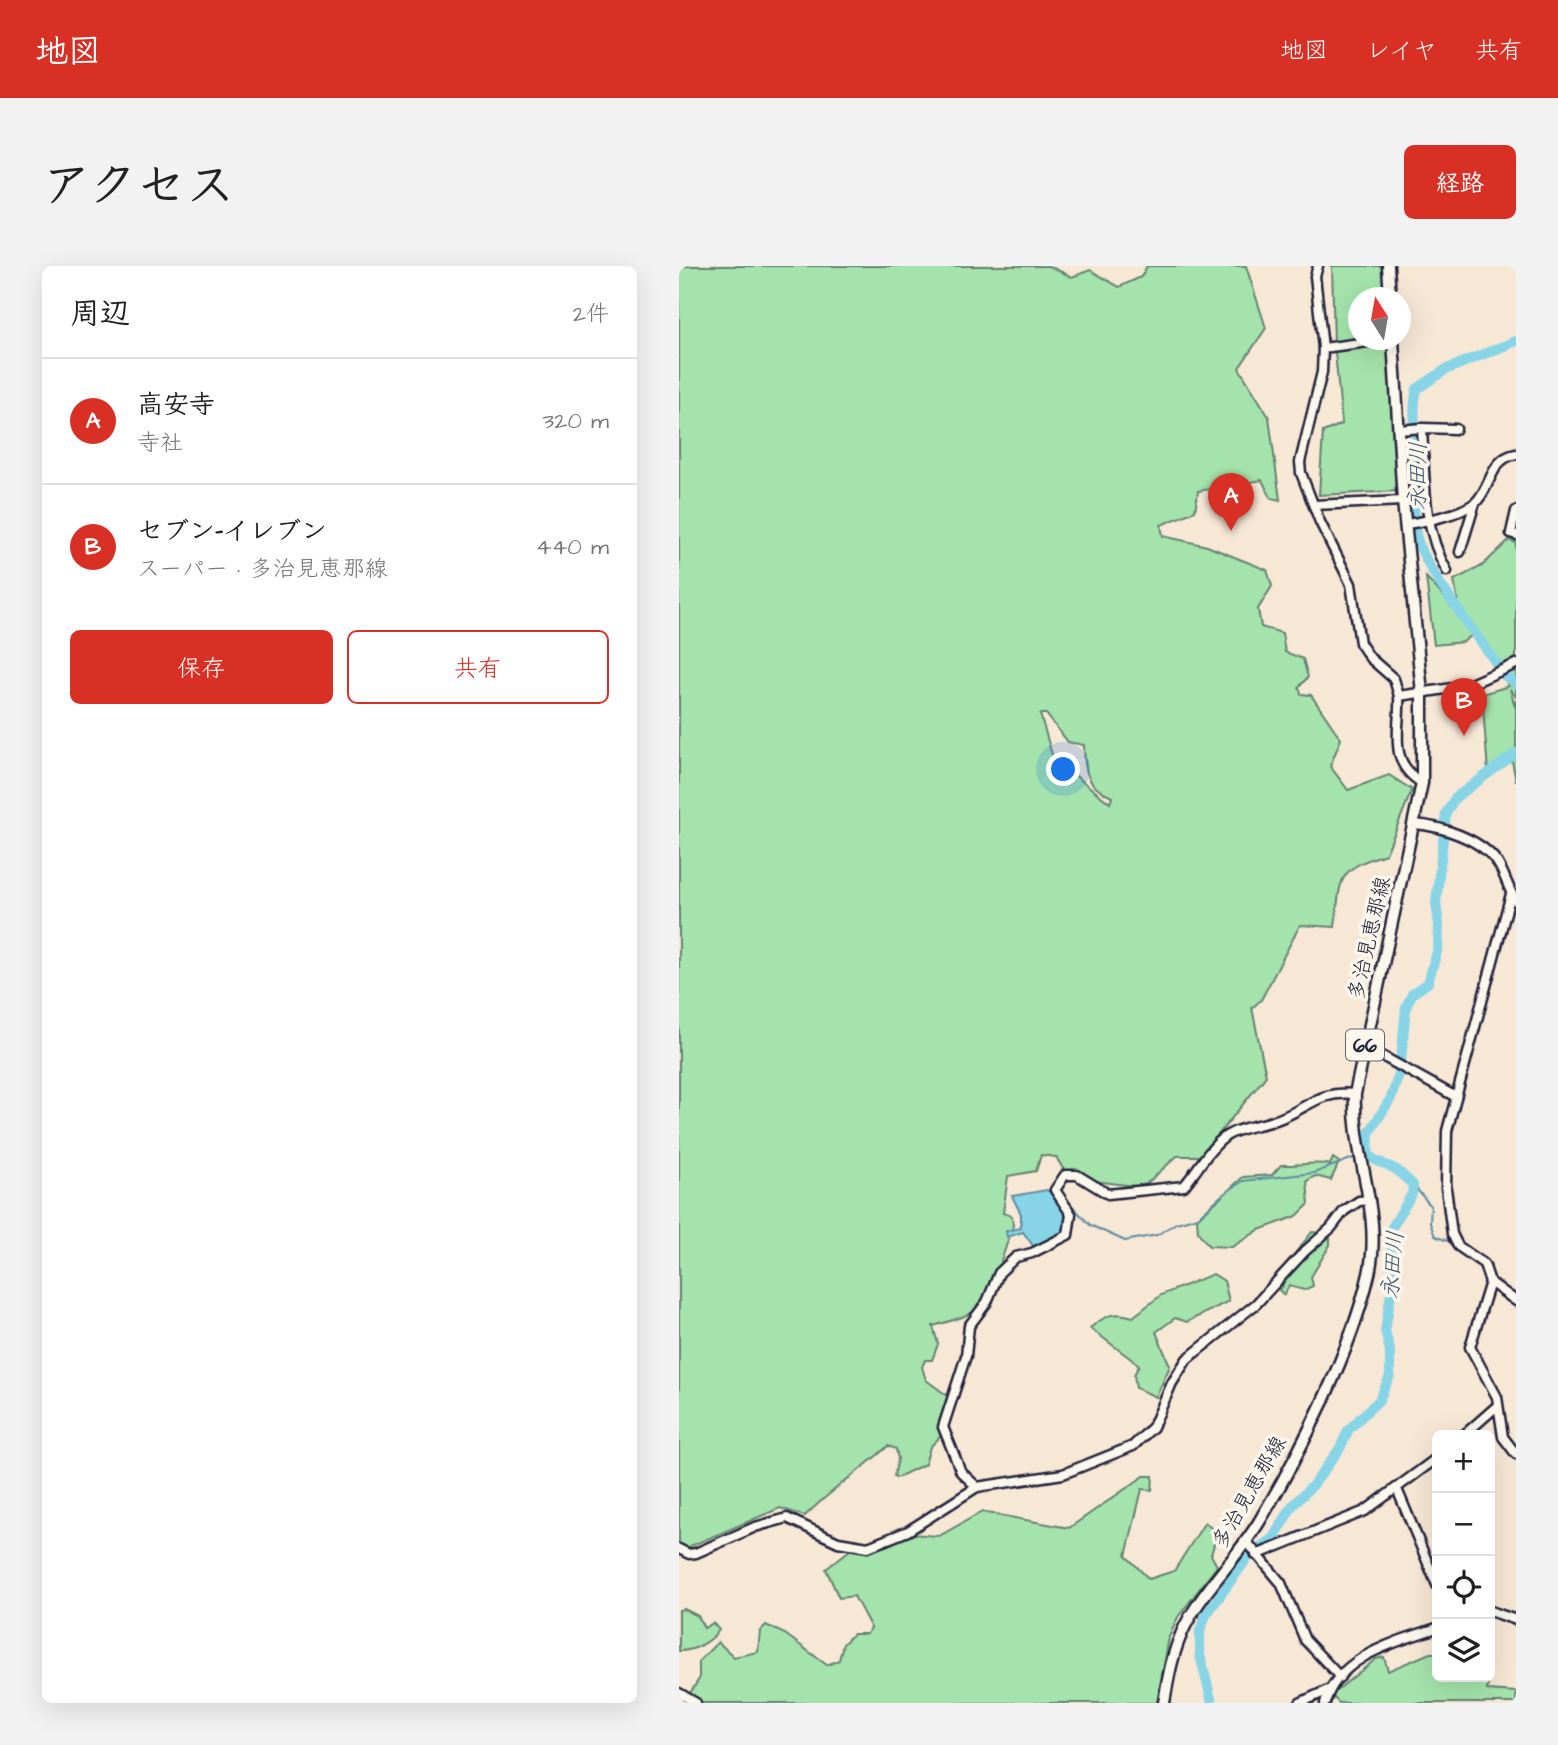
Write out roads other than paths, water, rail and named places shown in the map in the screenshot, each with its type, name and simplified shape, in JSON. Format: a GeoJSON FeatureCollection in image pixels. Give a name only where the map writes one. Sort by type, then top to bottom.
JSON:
{"type":"FeatureCollection","features":[{"type":"Feature","properties":{"kind":"main road"},"geometry":{"type":"LineString","coordinates":[[1388,266],[1390,287]]}},
{"type":"Feature","properties":{"kind":"main road","name":"多治見恵那線"},"geometry":{"type":"LineString","coordinates":[[1164,1703],[1170,1669],[1185,1626],[1247,1542],[1275,1494],[1332,1377],[1364,1292],[1374,1235],[1355,1123],[1355,1094],[1422,783],[1422,693],[1403,501],[1401,430],[1394,350]]}},
{"type":"Feature","properties":{"kind":"street"},"geometry":{"type":"LineString","coordinates":[[1318,266],[1315,285],[1323,348],[1322,372],[1300,462],[1301,473],[1351,584],[1360,643],[1370,658],[1394,679],[1401,713],[1396,734],[1397,752],[1408,771],[1422,783]]}},
{"type":"Feature","properties":{"kind":"street"},"geometry":{"type":"LineString","coordinates":[[1323,348],[1348,345]]}},
{"type":"Feature","properties":{"kind":"street"},"geometry":{"type":"LineString","coordinates":[[1421,428],[1426,522],[1447,571]]}},
{"type":"Feature","properties":{"kind":"street"},"geometry":{"type":"LineString","coordinates":[[1401,430],[1456,429]]}},
{"type":"Feature","properties":{"kind":"street"},"geometry":{"type":"LineString","coordinates":[[1460,552],[1475,503],[1500,462],[1516,454]]}},
{"type":"Feature","properties":{"kind":"street"},"geometry":{"type":"LineString","coordinates":[[1314,505],[1403,501]]}},
{"type":"Feature","properties":{"kind":"street"},"geometry":{"type":"LineString","coordinates":[[1407,523],[1426,522],[1475,503]]}},
{"type":"Feature","properties":{"kind":"street"},"geometry":{"type":"LineString","coordinates":[[1516,511],[1511,533],[1516,535]]}},
{"type":"Feature","properties":{"kind":"street"},"geometry":{"type":"LineString","coordinates":[[1399,695],[1466,686],[1516,664]]}},
{"type":"Feature","properties":{"kind":"street"},"geometry":{"type":"LineString","coordinates":[[1414,824],[1439,828],[1481,846],[1491,854],[1514,897],[1447,1130],[1445,1177],[1450,1222],[1458,1245],[1484,1264],[1490,1282],[1470,1348],[1494,1389],[1503,1437],[1516,1454]]}},
{"type":"Feature","properties":{"kind":"street"},"geometry":{"type":"LineString","coordinates":[[1364,1046],[1456,1097]]}},
{"type":"Feature","properties":{"kind":"street"},"geometry":{"type":"LineString","coordinates":[[977,1487],[961,1472],[943,1427],[966,1356],[969,1326],[984,1308],[999,1273],[1008,1264],[1068,1235],[1071,1214],[1055,1191],[1065,1175],[1077,1175],[1108,1194],[1184,1186],[1210,1150],[1231,1133],[1274,1121],[1319,1097],[1334,1093],[1355,1094]]}},
{"type":"Feature","properties":{"kind":"street"},"geometry":{"type":"LineString","coordinates":[[679,1549],[688,1554],[697,1553],[755,1527],[787,1518],[838,1542],[868,1547],[908,1531],[977,1487],[1063,1474],[1133,1446],[1153,1427],[1172,1383],[1187,1359],[1256,1304],[1309,1247],[1331,1228],[1343,1211],[1359,1202],[1370,1200]]}},
{"type":"Feature","properties":{"kind":"street"},"geometry":{"type":"LineString","coordinates":[[1490,1282],[1516,1301]]}},
{"type":"Feature","properties":{"kind":"street"},"geometry":{"type":"LineString","coordinates":[[1470,1430],[1497,1406]]}},
{"type":"Feature","properties":{"kind":"street"},"geometry":{"type":"LineString","coordinates":[[1256,1555],[1365,1511],[1432,1462]]}},
{"type":"Feature","properties":{"kind":"street"},"geometry":{"type":"LineString","coordinates":[[1397,1489],[1432,1573]]}},
{"type":"Feature","properties":{"kind":"street"},"geometry":{"type":"LineString","coordinates":[[1247,1542],[1256,1555],[1274,1570],[1305,1640],[1340,1677]]}},
{"type":"Feature","properties":{"kind":"street"},"geometry":{"type":"LineString","coordinates":[[1495,1613],[1516,1620]]}},
{"type":"Feature","properties":{"kind":"street"},"geometry":{"type":"LineString","coordinates":[[1300,1703],[1328,1690],[1369,1653],[1432,1630]]}},
{"type":"Feature","properties":{"kind":"street"},"geometry":{"type":"LineString","coordinates":[[1325,1703],[1328,1690]]}},
{"type":"Feature","properties":{"kind":"street"},"geometry":{"type":"LineString","coordinates":[[679,1693],[696,1703]]}},
{"type":"Feature","properties":{"kind":"water"},"geometry":{"type":"Polygon","coordinates":[[[1047,1190],[1064,1208],[1067,1220],[1063,1234],[1034,1247],[1023,1232],[1007,1237],[1006,1231],[1021,1228],[1021,1214],[1012,1196],[1047,1190]]]}},
{"type":"Feature","properties":{"kind":"waterway","name":"永田川"},"geometry":{"type":"LineString","coordinates":[[1516,341],[1445,370],[1417,389],[1414,415],[1418,468],[1414,515],[1421,549],[1454,605],[1504,675],[1516,684]]}},
{"type":"Feature","properties":{"kind":"waterway","name":"永田川"},"geometry":{"type":"LineString","coordinates":[[1212,1703],[1200,1655],[1200,1631],[1206,1615],[1251,1553],[1274,1538],[1292,1506],[1314,1484],[1340,1448],[1349,1429],[1379,1400],[1390,1376],[1390,1351],[1385,1331],[1393,1280],[1391,1229],[1412,1194],[1413,1185],[1397,1170],[1373,1159],[1368,1153],[1369,1133],[1391,1098],[1400,1071],[1406,1007],[1412,994],[1428,983],[1438,948],[1436,903],[1446,813],[1455,798],[1516,753]]}},
{"type":"Feature","properties":{"kind":"waterway"},"geometry":{"type":"LineString","coordinates":[[1065,1198],[1090,1225],[1125,1241],[1157,1235],[1176,1223],[1198,1217],[1243,1181],[1314,1173],[1356,1157]]}},
{"type":"Feature","properties":{"kind":"waterway"},"geometry":{"type":"LineString","coordinates":[[1413,1185],[1431,1206],[1430,1223],[1435,1236],[1450,1242]]}},
{"type":"Feature","properties":{"kind":"waterway"},"geometry":{"type":"LineString","coordinates":[[1475,1253],[1491,1264],[1491,1274]]}},
{"type":"Feature","properties":{"kind":"place","name":"高安寺"},"geometry":{"type":"Point","coordinates":[1231,531]}},
{"type":"Feature","properties":{"kind":"place","name":"セブン-イレブン"},"geometry":{"type":"Point","coordinates":[1464,736]}}]}
